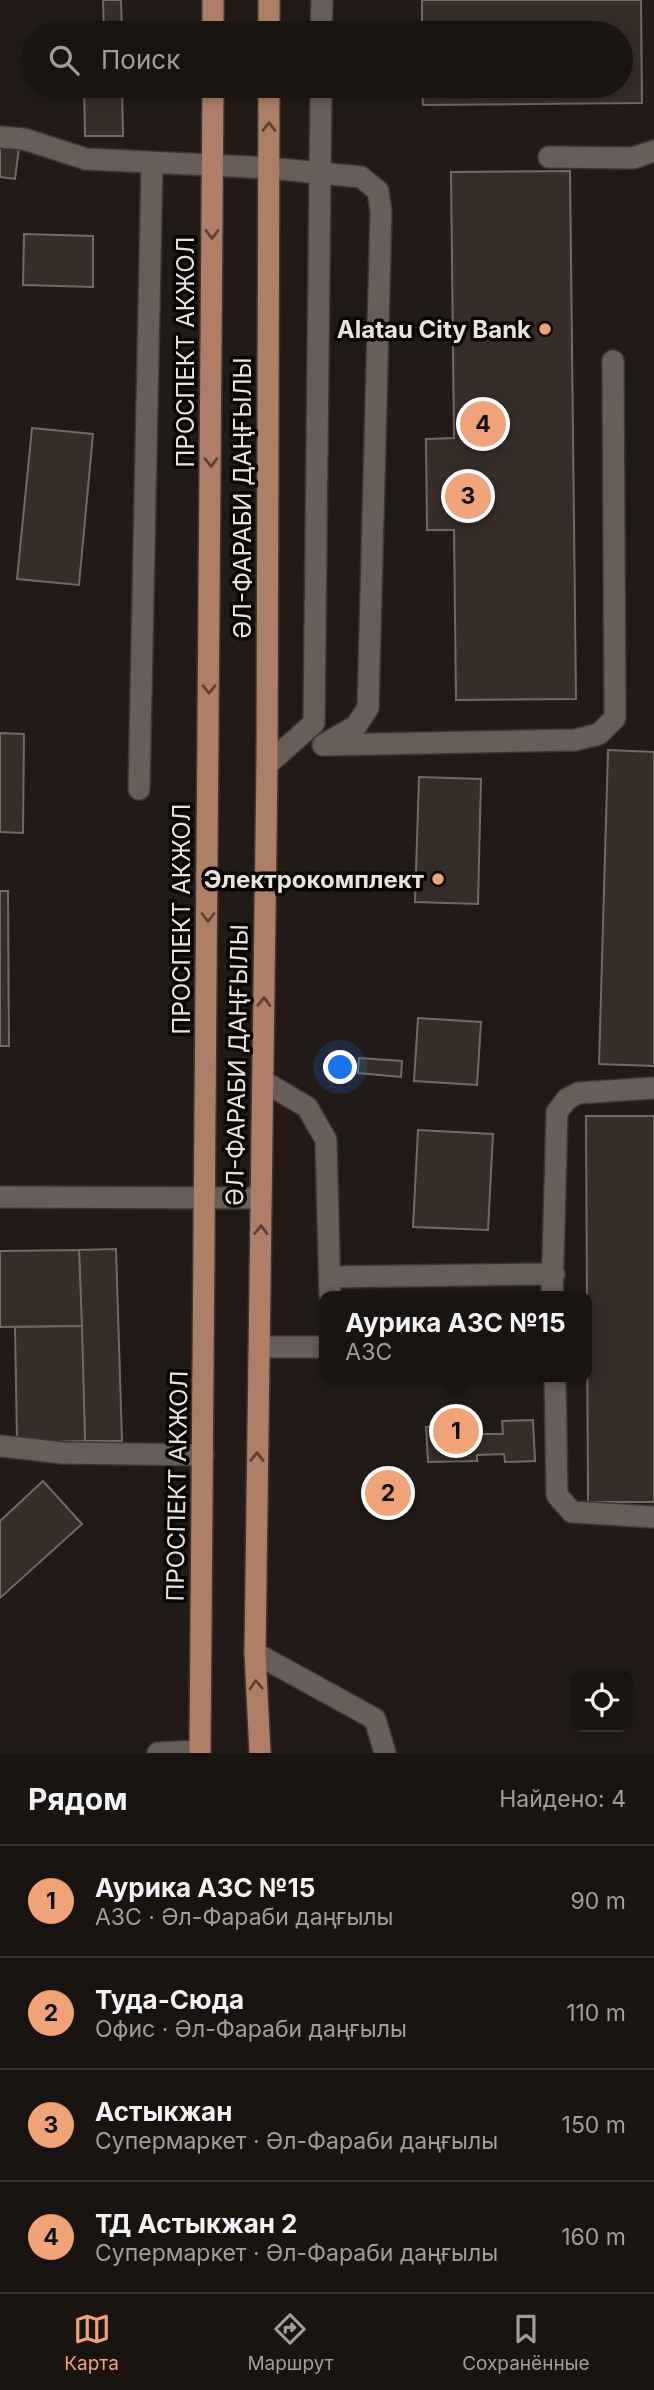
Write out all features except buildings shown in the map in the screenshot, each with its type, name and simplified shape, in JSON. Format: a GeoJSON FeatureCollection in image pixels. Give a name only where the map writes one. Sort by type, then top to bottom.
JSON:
{"type":"FeatureCollection","features":[{"type":"Feature","properties":{"kind":"main road"},"geometry":{"type":"LineString","coordinates":[[213,21],[214,0]]}},
{"type":"Feature","properties":{"kind":"main road"},"geometry":{"type":"LineString","coordinates":[[269,0],[269,21]]}},
{"type":"Feature","properties":{"kind":"main road","name":"ПРОСПЕКТ АКЖОЛ"},"geometry":{"type":"LineString","coordinates":[[200,1752],[213,98]]}},
{"type":"Feature","properties":{"kind":"main road"},"geometry":{"type":"LineString","coordinates":[[269,98],[269,168]]}},
{"type":"Feature","properties":{"kind":"main road","name":"ӘЛ-ФАРАБИ ДАҢҒЫЛЫ"},"geometry":{"type":"LineString","coordinates":[[260,1753],[255,1653],[267,765],[269,168]]}},
{"type":"Feature","properties":{"kind":"lane"},"geometry":{"type":"LineString","coordinates":[[321,0],[321,21]]}},
{"type":"Feature","properties":{"kind":"lane"},"geometry":{"type":"LineString","coordinates":[[267,765],[314,723],[321,98]]}},
{"type":"Feature","properties":{"kind":"lane"},"geometry":{"type":"LineString","coordinates":[[0,137],[24,139],[86,159],[269,168],[361,177],[378,191],[381,212],[368,708],[356,726],[323,745]]}},
{"type":"Feature","properties":{"kind":"lane"},"geometry":{"type":"LineString","coordinates":[[549,157],[633,158],[654,150]]}},
{"type":"Feature","properties":{"kind":"lane"},"geometry":{"type":"LineString","coordinates":[[139,789],[152,163]]}},
{"type":"Feature","properties":{"kind":"lane"},"geometry":{"type":"LineString","coordinates":[[289,746],[575,740],[599,734],[615,718],[614,361]]}},
{"type":"Feature","properties":{"kind":"lane"},"geometry":{"type":"LineString","coordinates":[[263,1081],[307,1107],[326,1140],[330,1287],[554,1274]]}},
{"type":"Feature","properties":{"kind":"lane"},"geometry":{"type":"LineString","coordinates":[[552,1291],[557,1112],[567,1099],[578,1093],[654,1088]]}},
{"type":"Feature","properties":{"kind":"lane"},"geometry":{"type":"LineString","coordinates":[[0,1197],[261,1198]]}},
{"type":"Feature","properties":{"kind":"lane"},"geometry":{"type":"LineString","coordinates":[[259,1347],[319,1347]]}},
{"type":"Feature","properties":{"kind":"lane"},"geometry":{"type":"LineString","coordinates":[[555,1382],[557,1495],[572,1512],[654,1517]]}},
{"type":"Feature","properties":{"kind":"lane"},"geometry":{"type":"LineString","coordinates":[[0,1446],[63,1453],[203,1455]]}},
{"type":"Feature","properties":{"kind":"lane"},"geometry":{"type":"LineString","coordinates":[[255,1653],[375,1719],[385,1753]]}},
{"type":"Feature","properties":{"kind":"lane"},"geometry":{"type":"LineString","coordinates":[[158,1753],[200,1752]]}},
{"type":"Feature","properties":{"kind":"place","name":"Alatau City Bank"},"geometry":{"type":"Point","coordinates":[545,329]}},
{"type":"Feature","properties":{"kind":"place","name":"ТД Астыкжан 2"},"geometry":{"type":"Point","coordinates":[483,424]}},
{"type":"Feature","properties":{"kind":"place","name":"Астыкжан"},"geometry":{"type":"Point","coordinates":[468,496]}},
{"type":"Feature","properties":{"kind":"place","name":"Электрокомплект"},"geometry":{"type":"Point","coordinates":[438,879]}},
{"type":"Feature","properties":{"kind":"place","name":"Аурика АЗС №15"},"geometry":{"type":"Point","coordinates":[456,1431]}},
{"type":"Feature","properties":{"kind":"place","name":"Туда-Сюда"},"geometry":{"type":"Point","coordinates":[388,1493]}}]}
